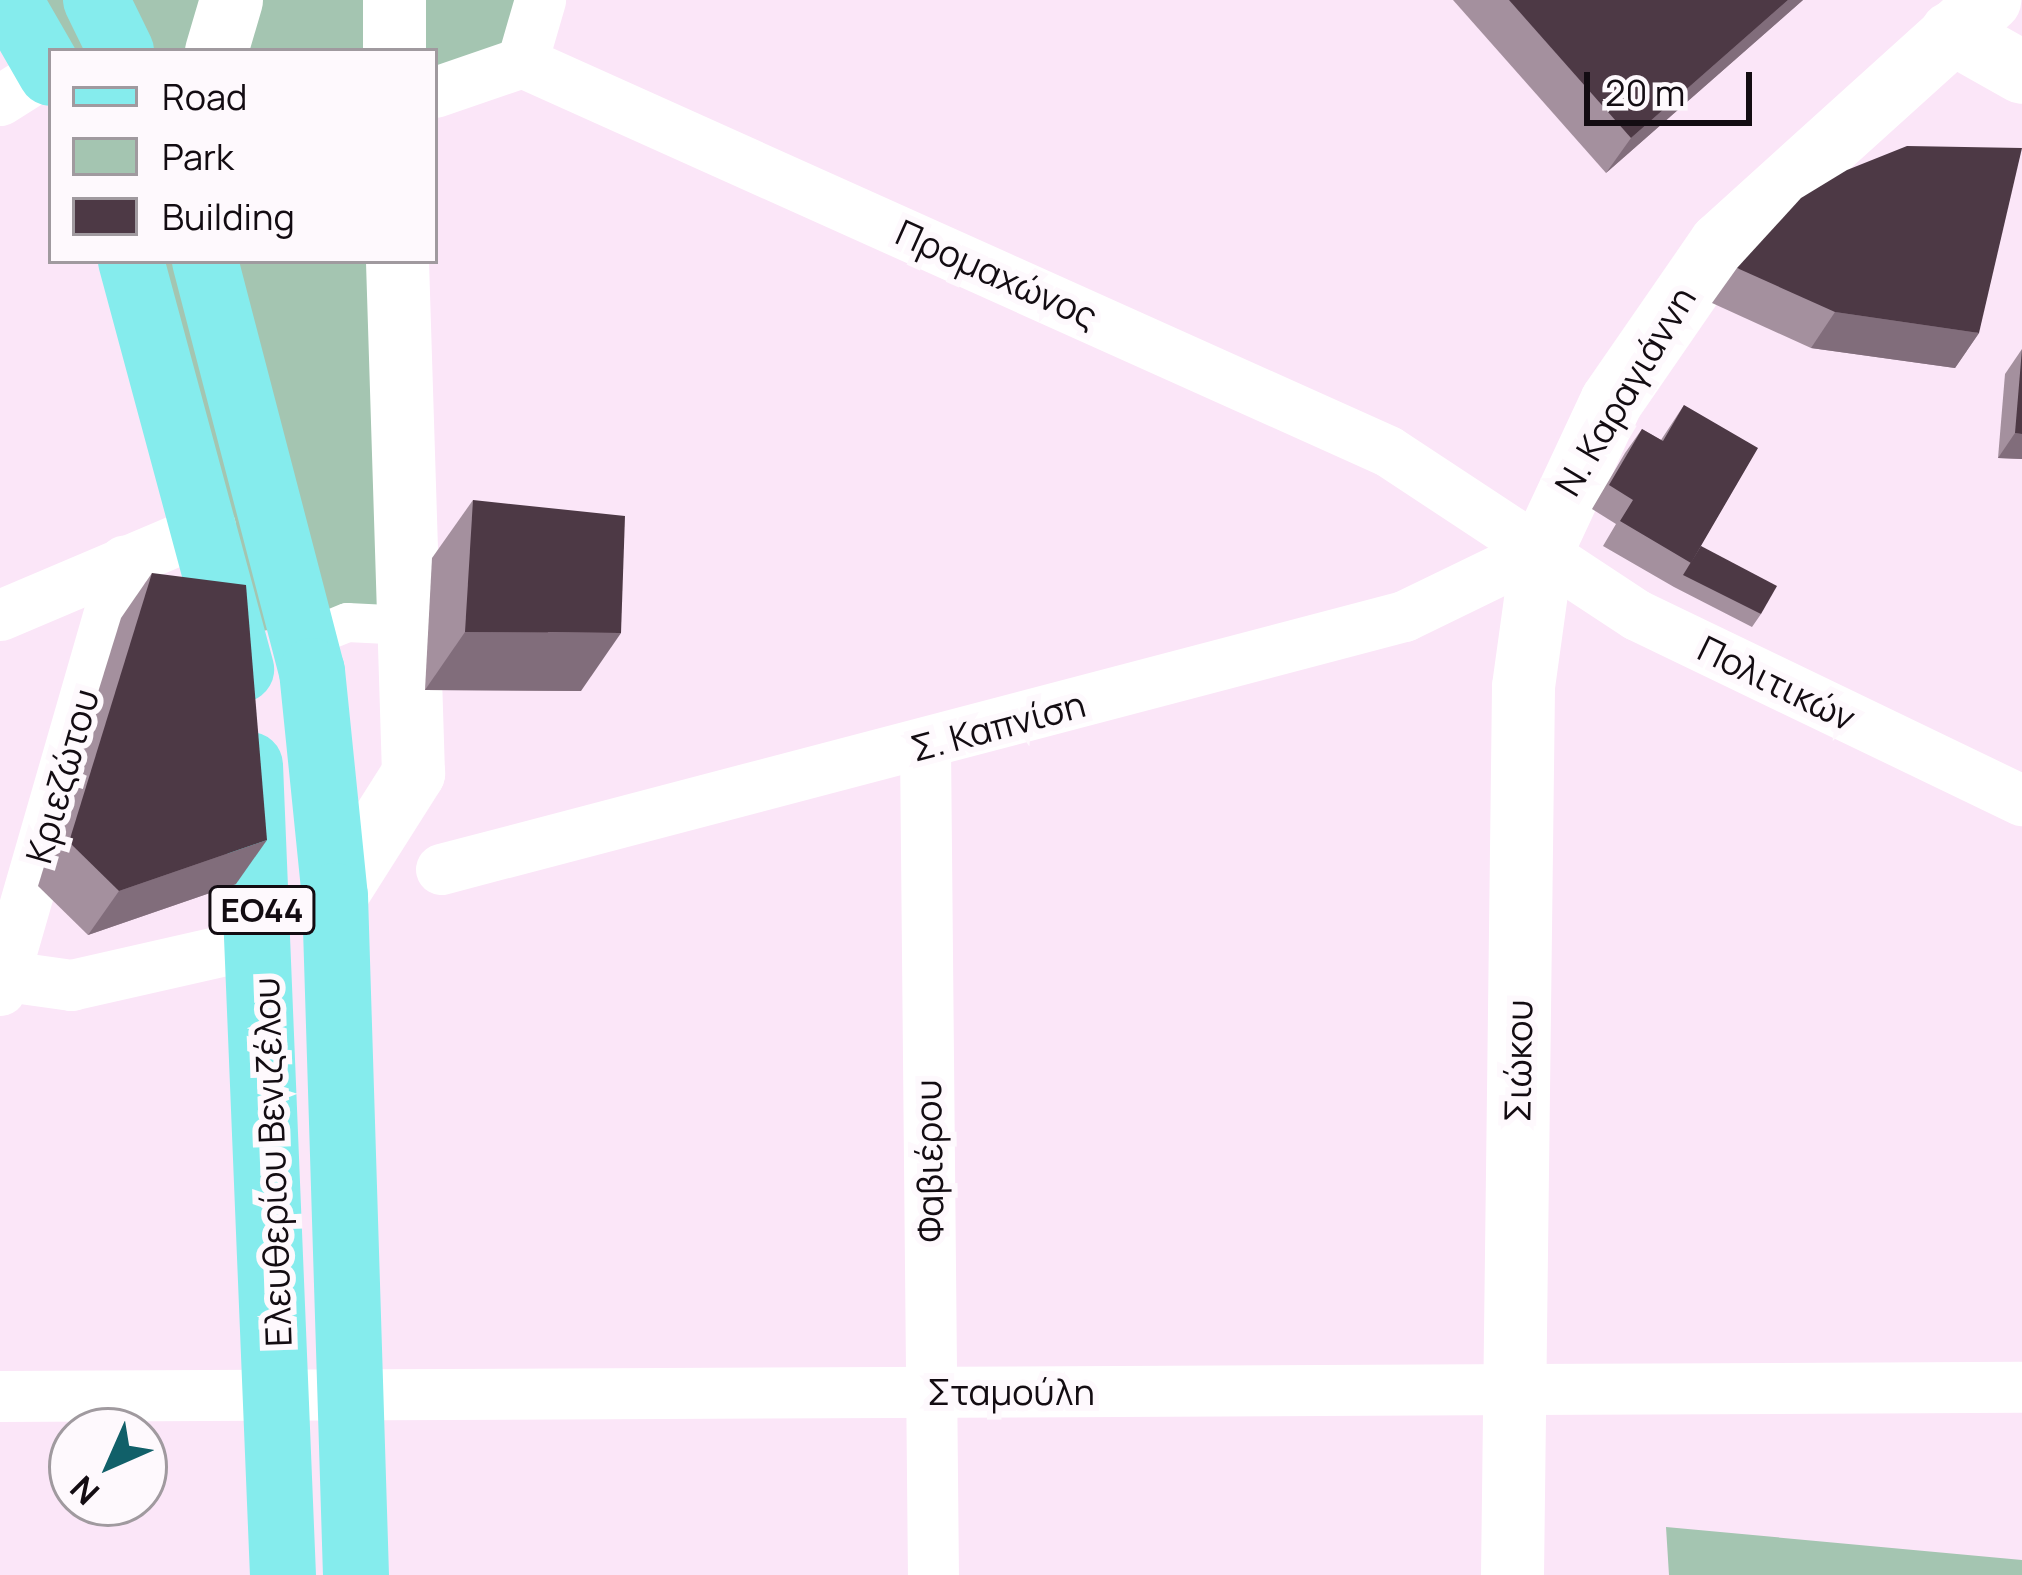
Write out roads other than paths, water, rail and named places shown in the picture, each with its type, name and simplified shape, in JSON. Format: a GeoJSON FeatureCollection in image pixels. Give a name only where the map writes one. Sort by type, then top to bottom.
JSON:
{"type":"FeatureCollection","features":[{"type":"Feature","properties":{"kind":"main road"},"geometry":{"type":"LineString","coordinates":[[8,0],[33,81]]}},
{"type":"Feature","properties":{"kind":"main road"},"geometry":{"type":"LineString","coordinates":[[96,0],[120,48]]}},
{"type":"Feature","properties":{"kind":"main road","name":"Ελευθερίου Βενιζέλου"},"geometry":{"type":"LineString","coordinates":[[132,264],[210,526],[244,685],[264,941],[283,1575]]}},
{"type":"Feature","properties":{"kind":"main road","name":"Ελευθερίου Βενιζέλου"},"geometry":{"type":"LineString","coordinates":[[206,264],[312,671],[335,896],[356,1575]]}},
{"type":"Feature","properties":{"kind":"street"},"geometry":{"type":"LineString","coordinates":[[217,48],[231,0]]}},
{"type":"Feature","properties":{"kind":"street"},"geometry":{"type":"LineString","coordinates":[[394,0],[394,48]]}},
{"type":"Feature","properties":{"kind":"street"},"geometry":{"type":"LineString","coordinates":[[438,91],[522,62],[540,0]]}},
{"type":"Feature","properties":{"kind":"street"},"geometry":{"type":"LineString","coordinates":[[1970,16],[2022,72]]}},
{"type":"Feature","properties":{"kind":"street","name":"Ν. Καραγιάννη"},"geometry":{"type":"LineString","coordinates":[[1542,548],[1585,448],[1691,279],[1745,215],[1970,16]]}},
{"type":"Feature","properties":{"kind":"street","name":"Προμαχώνος"},"geometry":{"type":"LineString","coordinates":[[522,62],[1388,451],[1542,548]]}},
{"type":"Feature","properties":{"kind":"street"},"geometry":{"type":"LineString","coordinates":[[335,896],[413,773],[397,264]]}},
{"type":"Feature","properties":{"kind":"street"},"geometry":{"type":"LineString","coordinates":[[10,609],[210,526]]}},
{"type":"Feature","properties":{"kind":"street","name":"Σ. Καπνίση"},"geometry":{"type":"LineString","coordinates":[[441,869],[926,746],[1404,616],[1542,548]]}},
{"type":"Feature","properties":{"kind":"street","name":"Πολιτικών"},"geometry":{"type":"LineString","coordinates":[[1542,548],[1637,615],[2022,800]]}},
{"type":"Feature","properties":{"kind":"street","name":"Σιώκου"},"geometry":{"type":"LineString","coordinates":[[1512,1575],[1522,686],[1542,548]]}},
{"type":"Feature","properties":{"kind":"street","name":"Κριεζώτου"},"geometry":{"type":"LineString","coordinates":[[1,981],[124,561]]}},
{"type":"Feature","properties":{"kind":"street"},"geometry":{"type":"LineString","coordinates":[[312,671],[326,653],[322,632],[361,623],[422,626]]}},
{"type":"Feature","properties":{"kind":"street","name":"Φαβιέρου"},"geometry":{"type":"LineString","coordinates":[[926,746],[933,1575]]}},
{"type":"Feature","properties":{"kind":"street"},"geometry":{"type":"LineString","coordinates":[[1,981],[71,985],[264,941]]}},
{"type":"Feature","properties":{"kind":"street","name":"Σταμούλη"},"geometry":{"type":"LineString","coordinates":[[0,1396],[2022,1388]]}}]}
